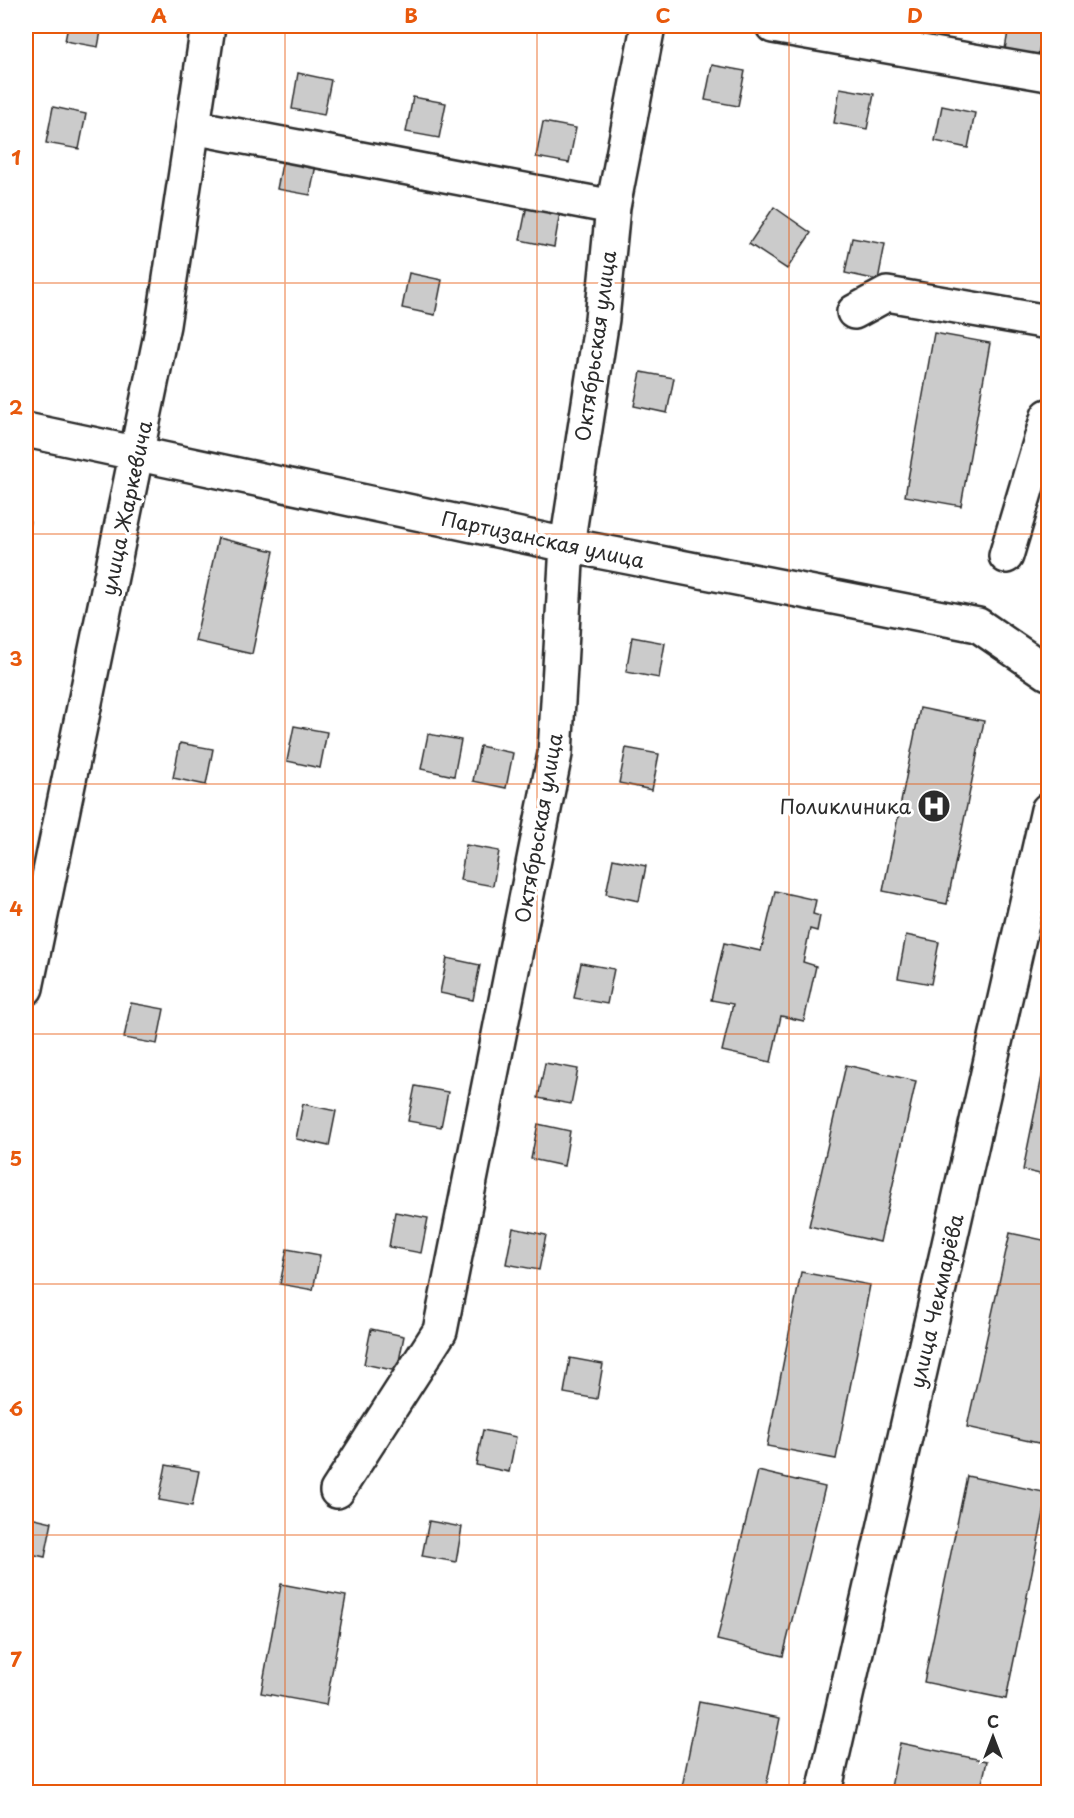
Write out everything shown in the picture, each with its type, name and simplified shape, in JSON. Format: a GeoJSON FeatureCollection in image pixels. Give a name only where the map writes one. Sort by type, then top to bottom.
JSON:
{"type":"FeatureCollection","features":[{"type":"Feature","properties":{"kind":"street","name":"улица Жаркевича"},"geometry":{"type":"LineString","coordinates":[[26,988],[163,325],[208,26]]}},
{"type":"Feature","properties":{"kind":"street","name":"Октябрьская улица"},"geometry":{"type":"LineString","coordinates":[[337,1491],[440,1331],[555,754],[567,545],[602,319],[613,207],[648,26]]}},
{"type":"Feature","properties":{"kind":"street"},"geometry":{"type":"LineString","coordinates":[[773,26],[1048,74]]}},
{"type":"Feature","properties":{"kind":"street"},"geometry":{"type":"LineString","coordinates":[[193,127],[613,207]]}},
{"type":"Feature","properties":{"kind":"street"},"geometry":{"type":"LineString","coordinates":[[854,312],[887,294],[1048,322]]}},
{"type":"Feature","properties":{"kind":"street"},"geometry":{"type":"LineString","coordinates":[[1006,556],[1048,416]]}},
{"type":"Feature","properties":{"kind":"street","name":"Партизанская улица"},"geometry":{"type":"LineString","coordinates":[[26,430],[567,545],[978,625],[1048,673]]}},
{"type":"Feature","properties":{"kind":"street","name":"улица Чекмарёва"},"geometry":{"type":"LineString","coordinates":[[824,1792],[1048,810]]}},
{"type":"Feature","properties":{"kind":"building"},"geometry":{"type":"Polygon","coordinates":[[[68,26],[102,26],[98,47],[65,41],[68,26]]]}},
{"type":"Feature","properties":{"kind":"building"},"geometry":{"type":"Polygon","coordinates":[[[1009,26],[1044,26],[1038,55],[1005,49],[1009,26]]]}},
{"type":"Feature","properties":{"kind":"building"},"geometry":{"type":"Polygon","coordinates":[[[712,65],[745,71],[738,106],[705,100],[712,65]]]}},
{"type":"Feature","properties":{"kind":"building"},"geometry":{"type":"Polygon","coordinates":[[[298,73],[331,80],[324,115],[292,109],[298,73]]]}},
{"type":"Feature","properties":{"kind":"building"},"geometry":{"type":"Polygon","coordinates":[[[840,88],[874,94],[867,129],[834,123],[840,88]]]}},
{"type":"Feature","properties":{"kind":"building"},"geometry":{"type":"Polygon","coordinates":[[[413,97],[446,103],[439,138],[406,132],[413,97]]]}},
{"type":"Feature","properties":{"kind":"building"},"geometry":{"type":"Polygon","coordinates":[[[942,106],[975,113],[968,148],[935,141],[942,106]]]}},
{"type":"Feature","properties":{"kind":"building"},"geometry":{"type":"Polygon","coordinates":[[[53,107],[86,114],[79,149],[46,143],[53,107]]]}},
{"type":"Feature","properties":{"kind":"building"},"geometry":{"type":"Polygon","coordinates":[[[543,122],[576,128],[569,163],[536,157],[543,122]]]}},
{"type":"Feature","properties":{"kind":"building"},"geometry":{"type":"Polygon","coordinates":[[[284,154],[317,160],[310,195],[277,189],[284,154]]]}},
{"type":"Feature","properties":{"kind":"building"},"geometry":{"type":"Polygon","coordinates":[[[527,205],[560,212],[554,247],[520,240],[527,205]]]}},
{"type":"Feature","properties":{"kind":"building"},"geometry":{"type":"Polygon","coordinates":[[[774,207],[811,233],[787,269],[749,244],[774,207]]]}},
{"type":"Feature","properties":{"kind":"building"},"geometry":{"type":"Polygon","coordinates":[[[852,238],[885,244],[878,280],[845,273],[852,238]]]}},
{"type":"Feature","properties":{"kind":"building"},"geometry":{"type":"Polygon","coordinates":[[[409,273],[442,280],[435,315],[402,308],[409,273]]]}},
{"type":"Feature","properties":{"kind":"building"},"geometry":{"type":"Polygon","coordinates":[[[934,333],[990,343],[961,506],[905,496],[934,333]]]}},
{"type":"Feature","properties":{"kind":"building"},"geometry":{"type":"Polygon","coordinates":[[[641,372],[674,378],[667,413],[634,406],[641,372]]]}},
{"type":"Feature","properties":{"kind":"building"},"geometry":{"type":"Polygon","coordinates":[[[26,520],[30,521],[26,547],[26,520]]]}},
{"type":"Feature","properties":{"kind":"building"},"geometry":{"type":"Polygon","coordinates":[[[218,538],[274,551],[252,654],[195,641],[218,538]]]}},
{"type":"Feature","properties":{"kind":"building"},"geometry":{"type":"Polygon","coordinates":[[[632,637],[665,643],[659,678],[626,672],[632,637]]]}},
{"type":"Feature","properties":{"kind":"building","name":"Поликлиника"},"geometry":{"type":"Polygon","coordinates":[[[920,708],[984,721],[947,904],[883,891],[920,708]]]}},
{"type":"Feature","properties":{"kind":"building"},"geometry":{"type":"Polygon","coordinates":[[[294,726],[327,732],[320,768],[287,761],[294,726]]]}},
{"type":"Feature","properties":{"kind":"building"},"geometry":{"type":"Polygon","coordinates":[[[428,734],[461,740],[454,776],[421,769],[428,734]]]}},
{"type":"Feature","properties":{"kind":"building"},"geometry":{"type":"Polygon","coordinates":[[[180,743],[213,749],[206,785],[173,778],[180,743]]]}},
{"type":"Feature","properties":{"kind":"building"},"geometry":{"type":"Polygon","coordinates":[[[480,746],[513,753],[506,788],[473,781],[480,746]]]}},
{"type":"Feature","properties":{"kind":"building"},"geometry":{"type":"Polygon","coordinates":[[[626,748],[659,754],[652,790],[619,783],[626,748]]]}},
{"type":"Feature","properties":{"kind":"building"},"geometry":{"type":"Polygon","coordinates":[[[466,845],[499,851],[493,886],[460,880],[466,845]]]}},
{"type":"Feature","properties":{"kind":"building"},"geometry":{"type":"Polygon","coordinates":[[[613,859],[646,866],[639,901],[606,894],[613,859]]]}},
{"type":"Feature","properties":{"kind":"building"},"geometry":{"type":"Polygon","coordinates":[[[775,891],[816,900],[813,914],[820,916],[817,931],[810,929],[803,962],[816,966],[804,1021],[781,1016],[771,1062],[722,1051],[733,1004],[711,1000],[724,943],[761,951],[775,891]]]}},
{"type":"Feature","properties":{"kind":"building"},"geometry":{"type":"Polygon","coordinates":[[[906,935],[939,942],[931,984],[898,978],[906,935]]]}},
{"type":"Feature","properties":{"kind":"building"},"geometry":{"type":"Polygon","coordinates":[[[447,958],[480,965],[473,1000],[440,993],[447,958]]]}},
{"type":"Feature","properties":{"kind":"building"},"geometry":{"type":"Polygon","coordinates":[[[581,963],[614,969],[607,1004],[574,998],[581,963]]]}},
{"type":"Feature","properties":{"kind":"building"},"geometry":{"type":"Polygon","coordinates":[[[131,1003],[164,1009],[157,1044],[124,1038],[131,1003]]]}},
{"type":"Feature","properties":{"kind":"building"},"geometry":{"type":"Polygon","coordinates":[[[1048,1047],[1048,1176],[1023,1170],[1048,1047]]]}},
{"type":"Feature","properties":{"kind":"building"},"geometry":{"type":"Polygon","coordinates":[[[545,1063],[578,1069],[571,1104],[538,1098],[545,1063]]]}},
{"type":"Feature","properties":{"kind":"building"},"geometry":{"type":"Polygon","coordinates":[[[846,1065],[916,1081],[880,1242],[809,1226],[846,1065]]]}},
{"type":"Feature","properties":{"kind":"building"},"geometry":{"type":"Polygon","coordinates":[[[415,1086],[448,1092],[441,1127],[408,1121],[415,1086]]]}},
{"type":"Feature","properties":{"kind":"building"},"geometry":{"type":"Polygon","coordinates":[[[303,1104],[336,1111],[329,1146],[296,1139],[303,1104]]]}},
{"type":"Feature","properties":{"kind":"building"},"geometry":{"type":"Polygon","coordinates":[[[538,1124],[570,1131],[564,1166],[531,1159],[538,1124]]]}},
{"type":"Feature","properties":{"kind":"building"},"geometry":{"type":"Polygon","coordinates":[[[395,1212],[428,1218],[421,1253],[389,1247],[395,1212]]]}},
{"type":"Feature","properties":{"kind":"building"},"geometry":{"type":"Polygon","coordinates":[[[513,1228],[546,1235],[539,1270],[506,1264],[513,1228]]]}},
{"type":"Feature","properties":{"kind":"building"},"geometry":{"type":"Polygon","coordinates":[[[1010,1233],[1048,1241],[1048,1421],[1043,1444],[967,1427],[1010,1233]]]}},
{"type":"Feature","properties":{"kind":"building"},"geometry":{"type":"Polygon","coordinates":[[[287,1249],[320,1255],[313,1290],[280,1284],[287,1249]]]}},
{"type":"Feature","properties":{"kind":"building"},"geometry":{"type":"Polygon","coordinates":[[[801,1272],[870,1285],[836,1459],[767,1446],[801,1272]]]}},
{"type":"Feature","properties":{"kind":"building"},"geometry":{"type":"Polygon","coordinates":[[[371,1329],[404,1336],[397,1371],[364,1364],[371,1329]]]}},
{"type":"Feature","properties":{"kind":"building"},"geometry":{"type":"Polygon","coordinates":[[[570,1358],[603,1364],[597,1399],[564,1393],[570,1358]]]}},
{"type":"Feature","properties":{"kind":"building"},"geometry":{"type":"Polygon","coordinates":[[[483,1430],[516,1437],[509,1472],[476,1465],[483,1430]]]}},
{"type":"Feature","properties":{"kind":"building"},"geometry":{"type":"Polygon","coordinates":[[[166,1465],[199,1471],[192,1506],[159,1500],[166,1465]]]}},
{"type":"Feature","properties":{"kind":"building"},"geometry":{"type":"Polygon","coordinates":[[[758,1471],[825,1487],[783,1656],[717,1640],[758,1471]]]}},
{"type":"Feature","properties":{"kind":"building"},"geometry":{"type":"Polygon","coordinates":[[[967,1476],[1048,1493],[1006,1699],[924,1682],[967,1476]]]}},
{"type":"Feature","properties":{"kind":"building"},"geometry":{"type":"Polygon","coordinates":[[[26,1516],[52,1522],[45,1557],[26,1553],[26,1516]]]}},
{"type":"Feature","properties":{"kind":"building"},"geometry":{"type":"Polygon","coordinates":[[[429,1521],[462,1527],[456,1562],[422,1556],[429,1521]]]}},
{"type":"Feature","properties":{"kind":"building"},"geometry":{"type":"Polygon","coordinates":[[[281,1584],[346,1596],[326,1705],[261,1693],[281,1584]]]}},
{"type":"Feature","properties":{"kind":"building"},"geometry":{"type":"Polygon","coordinates":[[[699,1702],[780,1718],[765,1792],[681,1792],[699,1702]]]}},
{"type":"Feature","properties":{"kind":"building"},"geometry":{"type":"Polygon","coordinates":[[[900,1743],[987,1761],[980,1792],[890,1792],[900,1743]]]}},
{"type":"Feature","properties":{"kind":"place","name":"Поликлиника"},"geometry":{"type":"Point","coordinates":[934,806]}}]}
